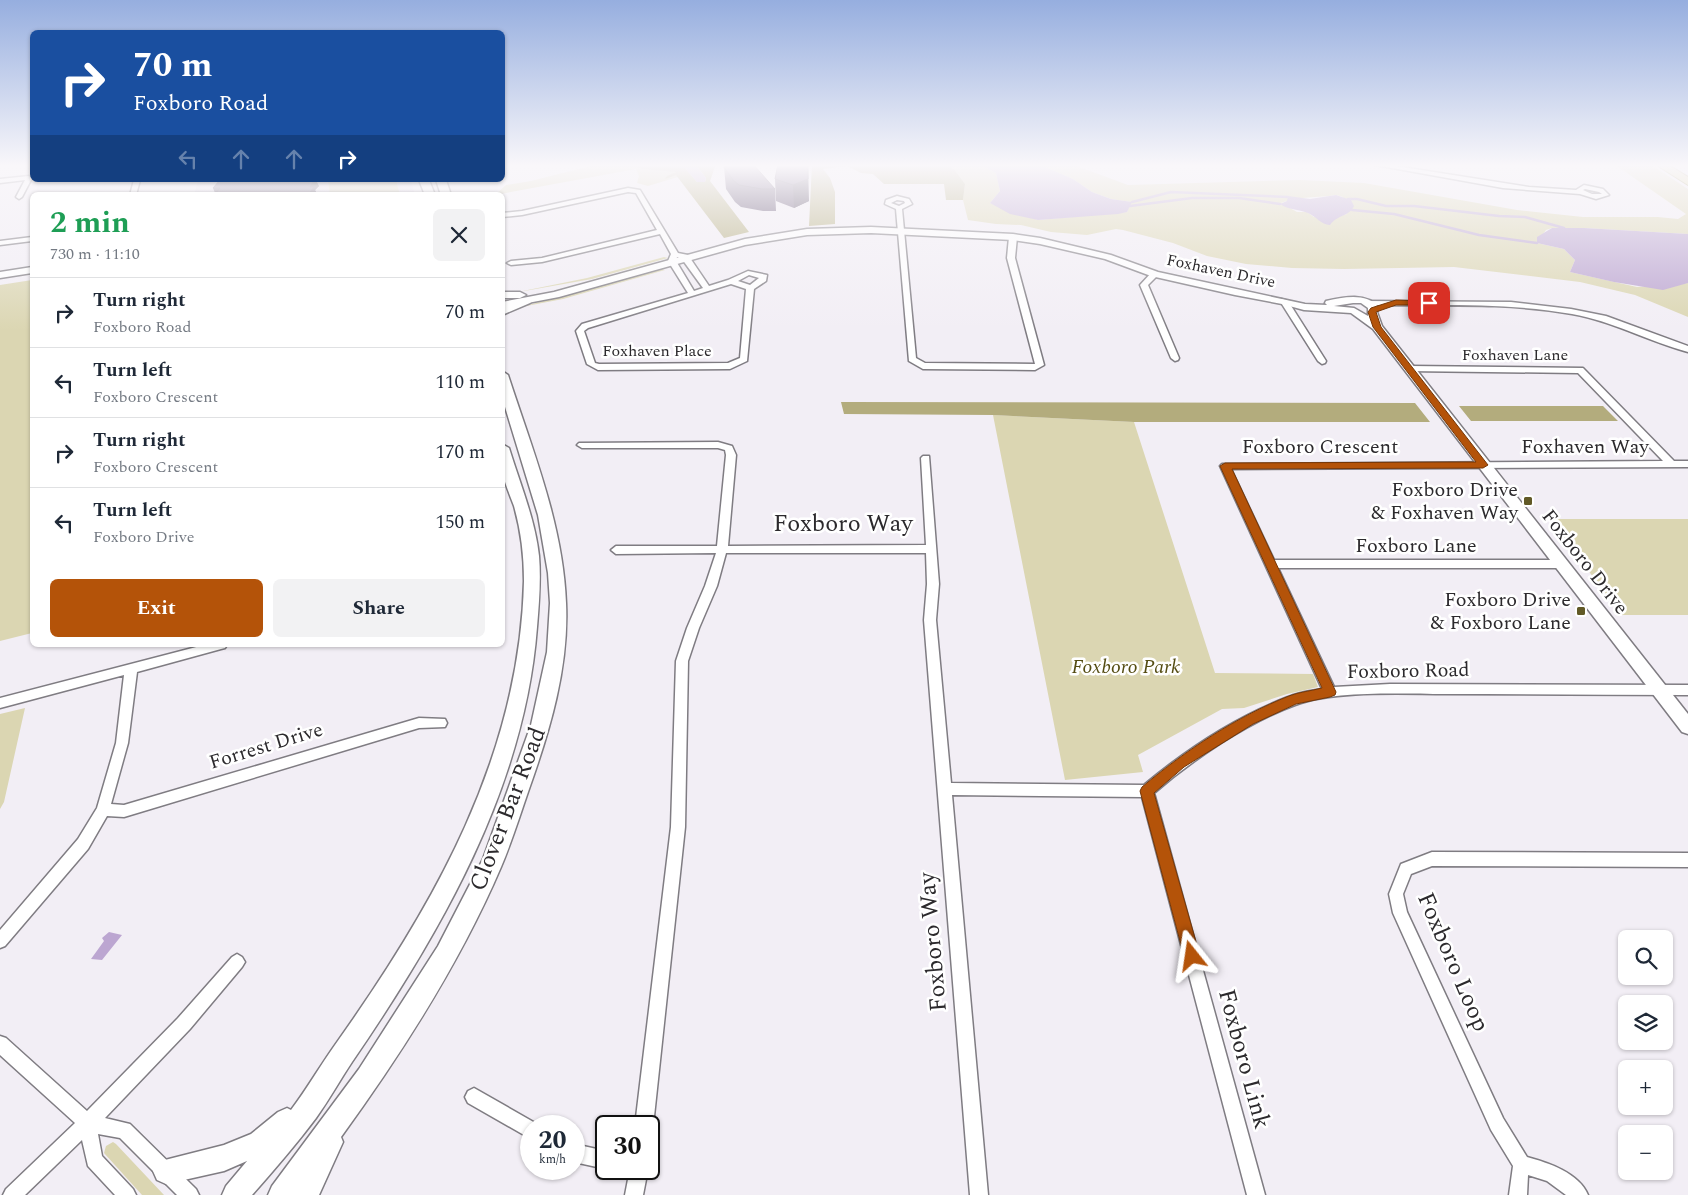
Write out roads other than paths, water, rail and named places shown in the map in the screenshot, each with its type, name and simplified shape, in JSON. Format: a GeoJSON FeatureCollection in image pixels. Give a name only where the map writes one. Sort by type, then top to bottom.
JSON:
{"type":"FeatureCollection","features":[{"type":"Feature","properties":{"kind":"main road"},"geometry":{"type":"LineString","coordinates":[[505,296],[523,298]]}},
{"type":"Feature","properties":{"kind":"main road"},"geometry":{"type":"LineString","coordinates":[[505,310],[523,298]]}},
{"type":"Feature","properties":{"kind":"main road","name":"Clover Bar Road"},"geometry":{"type":"LineString","coordinates":[[281,1195],[368,1080],[454,938],[490,867],[527,768],[551,681],[558,604],[552,542],[544,507],[505,384]]}},
{"type":"Feature","properties":{"kind":"main road","name":"Clover Bar Road"},"geometry":{"type":"LineString","coordinates":[[235,1195],[314,1099],[394,980],[458,863],[496,778],[515,716],[526,664],[531,619],[530,542],[520,498],[505,456]]}},
{"type":"Feature","properties":{"kind":"main road"},"geometry":{"type":"LineString","coordinates":[[166,1171],[224,1158],[260,1143],[314,1099]]}},
{"type":"Feature","properties":{"kind":"main road"},"geometry":{"type":"LineString","coordinates":[[306,1195],[340,1119]]}},
{"type":"Feature","properties":{"kind":"street"},"geometry":{"type":"LineString","coordinates":[[656,220],[677,258],[692,294]]}},
{"type":"Feature","properties":{"kind":"street"},"geometry":{"type":"LineString","coordinates":[[900,220],[912,360],[923,366],[1036,367],[1040,365],[1011,258],[1013,237]]}},
{"type":"Feature","properties":{"kind":"street"},"geometry":{"type":"LineString","coordinates":[[511,263],[542,260],[662,231]]}},
{"type":"Feature","properties":{"kind":"street","name":"Foxhaven Drive"},"geometry":{"type":"LineString","coordinates":[[505,304],[523,298],[555,295],[677,258],[724,246],[793,234],[837,231],[901,231],[1013,237],[1084,250],[1154,274],[1234,292],[1318,308],[1350,308]]}},
{"type":"Feature","properties":{"kind":"street"},"geometry":{"type":"LineString","coordinates":[[0,243],[30,238]]}},
{"type":"Feature","properties":{"kind":"street"},"geometry":{"type":"LineString","coordinates":[[677,258],[707,289]]}},
{"type":"Feature","properties":{"kind":"street"},"geometry":{"type":"LineString","coordinates":[[0,275],[30,270]]}},
{"type":"Feature","properties":{"kind":"street","name":"Foxhaven Place"},"geometry":{"type":"LineString","coordinates":[[748,273],[763,275],[763,279],[750,288],[744,360],[730,366],[598,367],[591,364],[580,331],[585,326],[707,289],[731,282],[748,273]]}},
{"type":"Feature","properties":{"kind":"street"},"geometry":{"type":"LineString","coordinates":[[1154,274],[1144,285],[1175,358]]}},
{"type":"Feature","properties":{"kind":"street"},"geometry":{"type":"LineString","coordinates":[[731,282],[750,288]]}},
{"type":"Feature","properties":{"kind":"street"},"geometry":{"type":"LineString","coordinates":[[1371,308],[1353,299],[1347,299],[1350,308],[1371,308],[1396,303],[1511,304],[1571,311],[1611,321],[1688,349]]}},
{"type":"Feature","properties":{"kind":"street"},"geometry":{"type":"LineString","coordinates":[[1288,302],[1322,361]]}},
{"type":"Feature","properties":{"kind":"street","name":"Foxboro Drive"},"geometry":{"type":"LineString","coordinates":[[1350,308],[1377,327],[1688,727]]}},
{"type":"Feature","properties":{"kind":"street","name":"Foxboro Drive"},"geometry":{"type":"LineString","coordinates":[[1371,308],[1377,327]]}},
{"type":"Feature","properties":{"kind":"street","name":"Foxhaven Lane"},"geometry":{"type":"LineString","coordinates":[[1410,369],[1580,370],[1671,464]]}},
{"type":"Feature","properties":{"kind":"street"},"geometry":{"type":"LineString","coordinates":[[582,445],[718,445],[729,448],[731,455],[722,550],[682,661],[678,827],[645,1115]]}},
{"type":"Feature","properties":{"kind":"street"},"geometry":{"type":"LineString","coordinates":[[926,458],[931,549]]}},
{"type":"Feature","properties":{"kind":"street","name":"Foxhaven Way"},"geometry":{"type":"LineString","coordinates":[[1483,465],[1688,464]]}},
{"type":"Feature","properties":{"kind":"street","name":"Foxboro Crescent"},"geometry":{"type":"LineString","coordinates":[[1330,692],[1225,466],[1483,465]]}},
{"type":"Feature","properties":{"kind":"street","name":"Foxboro Way"},"geometry":{"type":"LineString","coordinates":[[616,550],[931,549],[933,584],[930,620],[946,789],[979,1195]]}},
{"type":"Feature","properties":{"kind":"street","name":"Foxboro Lane"},"geometry":{"type":"LineString","coordinates":[[1271,564],[1561,564]]}},
{"type":"Feature","properties":{"kind":"street"},"geometry":{"type":"LineString","coordinates":[[0,703],[214,647]]}},
{"type":"Feature","properties":{"kind":"street"},"geometry":{"type":"LineString","coordinates":[[0,942],[83,844],[104,810],[122,743],[131,669]]}},
{"type":"Feature","properties":{"kind":"street","name":"Foxboro Road"},"geometry":{"type":"LineString","coordinates":[[1147,791],[1180,763],[1248,721],[1293,700],[1330,692],[1390,689],[1688,690]]}},
{"type":"Feature","properties":{"kind":"street","name":"Forrest Drive"},"geometry":{"type":"LineString","coordinates":[[104,810],[124,811],[419,723],[441,723]]}},
{"type":"Feature","properties":{"kind":"street"},"geometry":{"type":"LineString","coordinates":[[946,789],[1147,791]]}},
{"type":"Feature","properties":{"kind":"street","name":"Foxboro Link"},"geometry":{"type":"LineString","coordinates":[[1147,791],[1256,1195]]}},
{"type":"Feature","properties":{"kind":"street","name":"Foxboro Loop"},"geometry":{"type":"LineString","coordinates":[[1522,1165],[1498,1124],[1400,913],[1396,894],[1406,869],[1432,859],[1688,860]]}},
{"type":"Feature","properties":{"kind":"street"},"geometry":{"type":"LineString","coordinates":[[12,1195],[88,1123],[203,1004],[237,962]]}},
{"type":"Feature","properties":{"kind":"street"},"geometry":{"type":"LineString","coordinates":[[0,1044],[88,1123],[124,1130],[190,1195]]}},
{"type":"Feature","properties":{"kind":"street"},"geometry":{"type":"LineString","coordinates":[[474,1097],[520,1124]]}},
{"type":"Feature","properties":{"kind":"street"},"geometry":{"type":"LineString","coordinates":[[88,1123],[94,1160],[127,1195]]}},
{"type":"Feature","properties":{"kind":"street"},"geometry":{"type":"LineString","coordinates":[[1518,1195],[1522,1165],[1543,1170],[1560,1178],[1579,1195]]}},
{"type":"Feature","properties":{"kind":"street"},"geometry":{"type":"LineString","coordinates":[[634,1195],[637,1180]]}},
{"type":"Feature","properties":{"kind":"waterway"},"geometry":{"type":"LineString","coordinates":[[1417,220],[1479,235],[1537,243]]}},
{"type":"Feature","properties":{"kind":"waterway"},"geometry":{"type":"LineString","coordinates":[[1535,220],[1564,228]]}},
{"type":"Feature","properties":{"kind":"place","name":"Foxboro Drive & Foxhaven Way"},"geometry":{"type":"Point","coordinates":[1528,501]}},
{"type":"Feature","properties":{"kind":"place","name":"Foxboro Drive & Foxboro Lane"},"geometry":{"type":"Point","coordinates":[1581,611]}},
{"type":"Feature","properties":{"kind":"park label","name":"Foxboro Park"},"geometry":{"type":"Point","coordinates":[1126,667]}}]}
